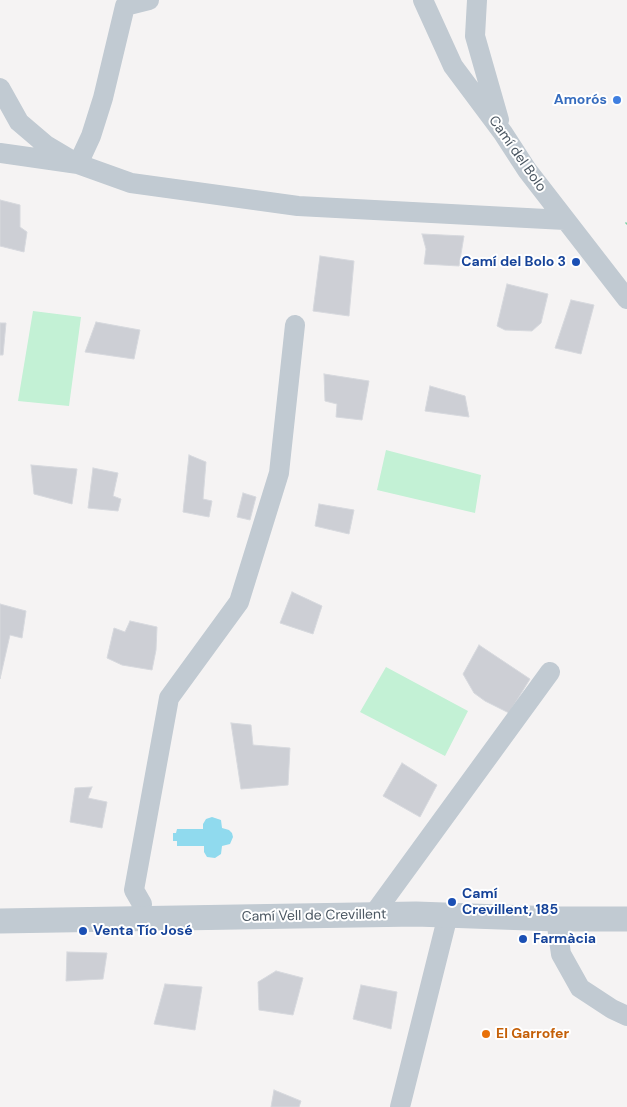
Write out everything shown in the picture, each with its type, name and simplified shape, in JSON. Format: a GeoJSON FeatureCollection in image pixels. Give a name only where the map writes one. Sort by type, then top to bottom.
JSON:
{"type":"FeatureCollection","features":[{"type":"Feature","properties":{"kind":"street"},"geometry":{"type":"LineString","coordinates":[[78,164],[91,136],[103,98],[124,6],[149,0]]}},
{"type":"Feature","properties":{"kind":"street","name":"Camí del Bolo"},"geometry":{"type":"LineString","coordinates":[[423,0],[453,66],[503,133],[527,170],[627,299]]}},
{"type":"Feature","properties":{"kind":"street"},"geometry":{"type":"LineString","coordinates":[[477,0],[475,36],[503,133]]}},
{"type":"Feature","properties":{"kind":"street"},"geometry":{"type":"LineString","coordinates":[[0,88],[19,122],[41,152]]}},
{"type":"Feature","properties":{"kind":"street"},"geometry":{"type":"LineString","coordinates":[[0,153],[41,152],[131,183],[298,206],[565,220]]}},
{"type":"Feature","properties":{"kind":"street"},"geometry":{"type":"LineString","coordinates":[[140,918],[142,904],[134,890],[169,698],[239,602],[279,473],[295,326]]}},
{"type":"Feature","properties":{"kind":"street"},"geometry":{"type":"LineString","coordinates":[[374,915],[550,672]]}},
{"type":"Feature","properties":{"kind":"street","name":"Camí Vell de Crevillent"},"geometry":{"type":"LineString","coordinates":[[0,921],[374,915],[448,915],[623,921]]}},
{"type":"Feature","properties":{"kind":"street"},"geometry":{"type":"LineString","coordinates":[[400,1107],[448,915]]}},
{"type":"Feature","properties":{"kind":"street"},"geometry":{"type":"LineString","coordinates":[[556,919],[560,954],[580,988],[612,1010],[627,1016]]}},
{"type":"Feature","properties":{"kind":"green space"},"geometry":{"type":"Polygon","coordinates":[[[33,311],[81,317],[69,406],[18,401],[33,311]]]}},
{"type":"Feature","properties":{"kind":"green space"},"geometry":{"type":"Polygon","coordinates":[[[386,450],[481,475],[475,513],[377,490],[386,450]]]}},
{"type":"Feature","properties":{"kind":"green space"},"geometry":{"type":"Polygon","coordinates":[[[386,667],[468,711],[445,756],[360,712],[386,667]]]}},
{"type":"Feature","properties":{"kind":"water"},"geometry":{"type":"Polygon","coordinates":[[[212,817],[221,820],[222,828],[229,830],[233,837],[230,844],[222,846],[221,854],[215,858],[207,857],[204,852],[204,846],[177,846],[177,841],[173,841],[173,833],[176,833],[177,829],[203,829],[206,819],[212,817]]]}},
{"type":"Feature","properties":{"kind":"building"},"geometry":{"type":"Polygon","coordinates":[[[0,200],[20,205],[20,227],[27,232],[24,252],[0,246],[0,200]]]}},
{"type":"Feature","properties":{"kind":"building"},"geometry":{"type":"Polygon","coordinates":[[[422,234],[464,236],[459,266],[424,264],[426,249],[422,234]]]}},
{"type":"Feature","properties":{"kind":"building"},"geometry":{"type":"Polygon","coordinates":[[[320,256],[354,261],[349,316],[313,311],[320,256]]]}},
{"type":"Feature","properties":{"kind":"building"},"geometry":{"type":"Polygon","coordinates":[[[507,284],[548,294],[541,323],[532,331],[505,330],[497,326],[507,284]]]}},
{"type":"Feature","properties":{"kind":"building"},"geometry":{"type":"Polygon","coordinates":[[[571,300],[594,305],[581,354],[555,348],[571,300]]]}},
{"type":"Feature","properties":{"kind":"building"},"geometry":{"type":"Polygon","coordinates":[[[96,322],[140,330],[134,359],[85,352],[96,322]]]}},
{"type":"Feature","properties":{"kind":"building"},"geometry":{"type":"Polygon","coordinates":[[[0,323],[6,323],[3,355],[0,355],[0,323]]]}},
{"type":"Feature","properties":{"kind":"building"},"geometry":{"type":"Polygon","coordinates":[[[324,374],[369,381],[362,420],[336,417],[337,404],[325,401],[324,374]]]}},
{"type":"Feature","properties":{"kind":"building"},"geometry":{"type":"Polygon","coordinates":[[[430,386],[465,396],[469,417],[425,411],[430,386]]]}},
{"type":"Feature","properties":{"kind":"building"},"geometry":{"type":"Polygon","coordinates":[[[189,455],[206,462],[203,499],[212,501],[209,517],[183,512],[189,455]]]}},
{"type":"Feature","properties":{"kind":"building"},"geometry":{"type":"Polygon","coordinates":[[[31,465],[77,469],[72,504],[34,494],[31,465]]]}},
{"type":"Feature","properties":{"kind":"building"},"geometry":{"type":"Polygon","coordinates":[[[93,468],[118,473],[113,496],[121,499],[118,511],[88,508],[93,468]]]}},
{"type":"Feature","properties":{"kind":"building"},"geometry":{"type":"Polygon","coordinates":[[[243,493],[256,497],[250,520],[237,517],[243,493]]]}},
{"type":"Feature","properties":{"kind":"building"},"geometry":{"type":"Polygon","coordinates":[[[319,504],[354,510],[349,534],[315,526],[319,504]]]}},
{"type":"Feature","properties":{"kind":"building"},"geometry":{"type":"Polygon","coordinates":[[[292,592],[322,606],[313,634],[280,623],[292,592]]]}},
{"type":"Feature","properties":{"kind":"building"},"geometry":{"type":"Polygon","coordinates":[[[0,604],[26,611],[22,638],[10,635],[0,679],[0,604]]]}},
{"type":"Feature","properties":{"kind":"building"},"geometry":{"type":"Polygon","coordinates":[[[130,621],[157,627],[156,650],[152,670],[122,665],[107,658],[114,628],[125,632],[130,621]]]}},
{"type":"Feature","properties":{"kind":"building"},"geometry":{"type":"Polygon","coordinates":[[[479,645],[530,679],[509,713],[474,693],[463,674],[479,645]]]}},
{"type":"Feature","properties":{"kind":"building"},"geometry":{"type":"Polygon","coordinates":[[[231,723],[251,725],[253,745],[290,748],[288,785],[241,789],[231,723]]]}},
{"type":"Feature","properties":{"kind":"building"},"geometry":{"type":"Polygon","coordinates":[[[402,763],[437,785],[420,817],[383,796],[402,763]]]}},
{"type":"Feature","properties":{"kind":"building"},"geometry":{"type":"Polygon","coordinates":[[[92,787],[88,798],[107,802],[102,828],[70,822],[75,788],[92,787]]]}},
{"type":"Feature","properties":{"kind":"building"},"geometry":{"type":"Polygon","coordinates":[[[67,952],[107,953],[103,979],[66,981],[67,952]]]}},
{"type":"Feature","properties":{"kind":"building"},"geometry":{"type":"Polygon","coordinates":[[[276,971],[303,978],[293,1015],[259,1010],[258,982],[276,971]]]}},
{"type":"Feature","properties":{"kind":"building"},"geometry":{"type":"Polygon","coordinates":[[[165,984],[202,987],[195,1030],[154,1024],[165,984]]]}},
{"type":"Feature","properties":{"kind":"building"},"geometry":{"type":"Polygon","coordinates":[[[361,985],[397,992],[391,1029],[353,1019],[361,985]]]}},
{"type":"Feature","properties":{"kind":"building"},"geometry":{"type":"Polygon","coordinates":[[[274,1090],[301,1101],[299,1107],[271,1107],[274,1090]]]}},
{"type":"Feature","properties":{"kind":"place","name":"Amorós"},"geometry":{"type":"Point","coordinates":[617,100]}},
{"type":"Feature","properties":{"kind":"place","name":"Camí del Bolo 3"},"geometry":{"type":"Point","coordinates":[576,262]}},
{"type":"Feature","properties":{"kind":"place","name":"Camí Crevillent, 185"},"geometry":{"type":"Point","coordinates":[452,902]}},
{"type":"Feature","properties":{"kind":"place","name":"Venta Tío José"},"geometry":{"type":"Point","coordinates":[83,931]}},
{"type":"Feature","properties":{"kind":"place","name":"Farmàcia"},"geometry":{"type":"Point","coordinates":[523,939]}},
{"type":"Feature","properties":{"kind":"place","name":"El Garrofer"},"geometry":{"type":"Point","coordinates":[486,1034]}}]}
